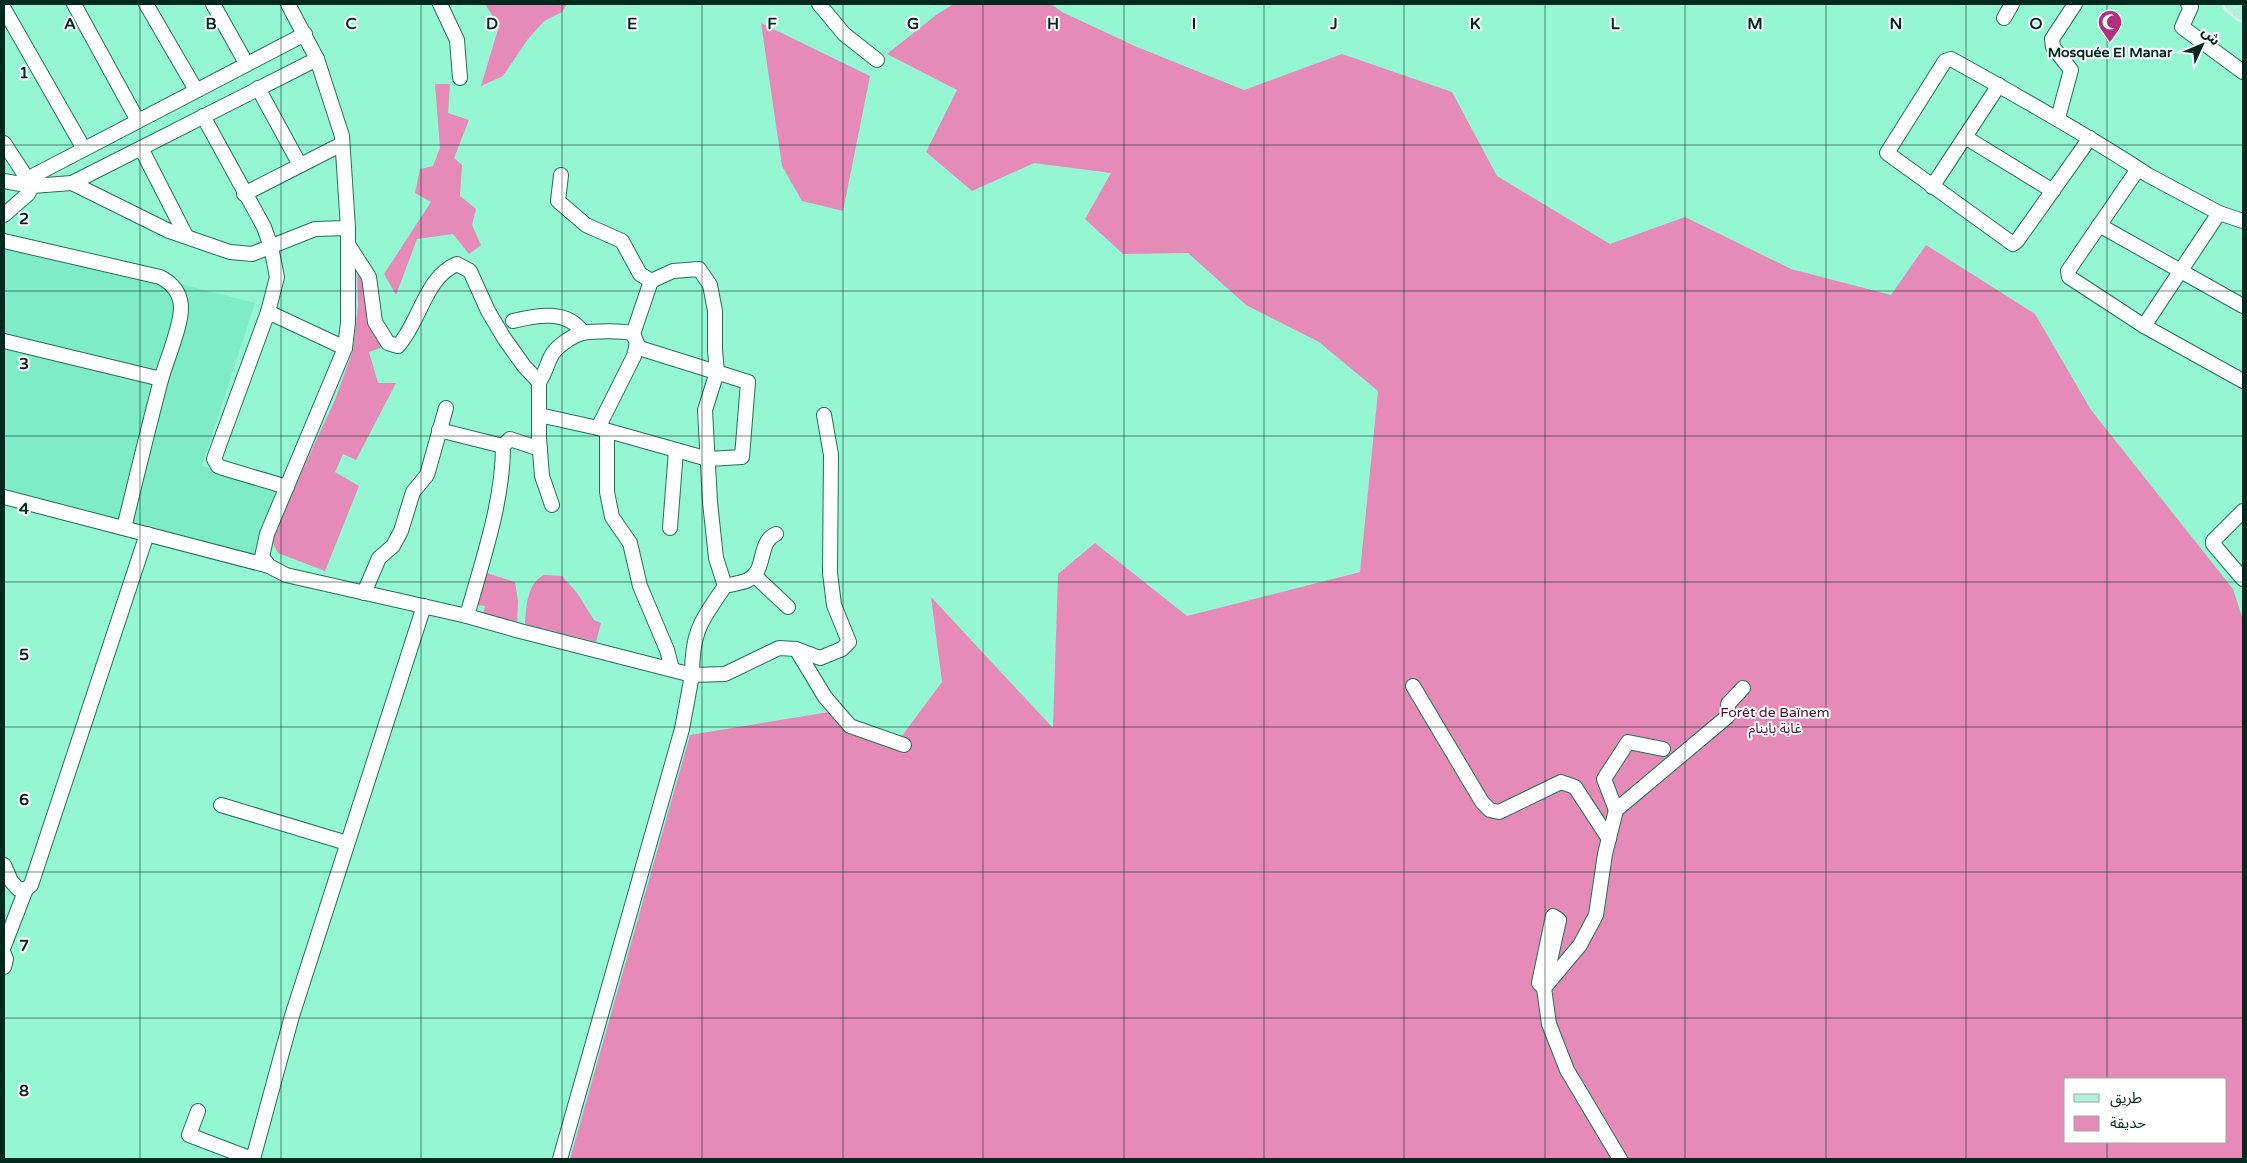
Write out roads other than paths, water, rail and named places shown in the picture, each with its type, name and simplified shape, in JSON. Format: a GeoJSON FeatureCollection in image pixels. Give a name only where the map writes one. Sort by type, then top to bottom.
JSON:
{"type":"FeatureCollection","features":[{"type":"Feature","properties":{"kind":"main road"},"geometry":{"type":"LineString","coordinates":[[2232,4],[2243,13]]}},
{"type":"Feature","properties":{"kind":"street"},"geometry":{"type":"LineString","coordinates":[[74,4],[138,121]]}},
{"type":"Feature","properties":{"kind":"street"},"geometry":{"type":"LineString","coordinates":[[146,4],[196,90]]}},
{"type":"Feature","properties":{"kind":"street"},"geometry":{"type":"LineString","coordinates":[[213,4],[246,63]]}},
{"type":"Feature","properties":{"kind":"street"},"geometry":{"type":"LineString","coordinates":[[440,4],[457,40],[460,78]]}},
{"type":"Feature","properties":{"kind":"street"},"geometry":{"type":"LineString","coordinates":[[820,4],[844,34],[876,60]]}},
{"type":"Feature","properties":{"kind":"street"},"geometry":{"type":"LineString","coordinates":[[2004,18],[2012,4]]}},
{"type":"Feature","properties":{"kind":"street"},"geometry":{"type":"LineString","coordinates":[[2058,118],[2071,70],[2053,47],[2052,39],[2075,4]]}},
{"type":"Feature","properties":{"kind":"street"},"geometry":{"type":"LineString","coordinates":[[2188,4],[2191,7],[2182,27],[2243,72]]}},
{"type":"Feature","properties":{"kind":"street"},"geometry":{"type":"LineString","coordinates":[[269,566],[262,557],[267,534],[345,348],[348,322],[348,228],[342,144],[334,108],[318,59],[291,5]]}},
{"type":"Feature","properties":{"kind":"street"},"geometry":{"type":"LineString","coordinates":[[4,9],[84,149]]}},
{"type":"Feature","properties":{"kind":"street"},"geometry":{"type":"LineString","coordinates":[[29,183],[84,149],[246,63],[305,34]]}},
{"type":"Feature","properties":{"kind":"street"},"geometry":{"type":"LineString","coordinates":[[72,183],[318,59]]}},
{"type":"Feature","properties":{"kind":"street"},"geometry":{"type":"LineString","coordinates":[[2090,138],[2013,244],[1889,155],[1887,150],[1945,61],[1951,59],[2058,118],[2090,138],[2138,169],[2219,212],[2243,221]]}},
{"type":"Feature","properties":{"kind":"street"},"geometry":{"type":"LineString","coordinates":[[1932,187],[1999,86]]}},
{"type":"Feature","properties":{"kind":"street"},"geometry":{"type":"LineString","coordinates":[[258,88],[300,165]]}},
{"type":"Feature","properties":{"kind":"street"},"geometry":{"type":"LineString","coordinates":[[204,116],[244,194],[264,227],[271,247],[277,277],[268,312],[214,459],[218,466],[223,468],[287,487]]}},
{"type":"Feature","properties":{"kind":"street"},"geometry":{"type":"LineString","coordinates":[[1965,137],[2053,191]]}},
{"type":"Feature","properties":{"kind":"street"},"geometry":{"type":"LineString","coordinates":[[4,143],[29,183],[28,194],[4,215]]}},
{"type":"Feature","properties":{"kind":"street"},"geometry":{"type":"LineString","coordinates":[[244,194],[342,144]]}},
{"type":"Feature","properties":{"kind":"street"},"geometry":{"type":"LineString","coordinates":[[141,148],[186,236]]}},
{"type":"Feature","properties":{"kind":"street"},"geometry":{"type":"LineString","coordinates":[[2138,169],[2068,271],[2069,277],[2144,326],[2242,378]]}},
{"type":"Feature","properties":{"kind":"street"},"geometry":{"type":"LineString","coordinates":[[561,174],[558,201],[586,225],[622,241],[640,274],[651,281]]}},
{"type":"Feature","properties":{"kind":"street"},"geometry":{"type":"LineString","coordinates":[[4,181],[72,183],[169,231],[230,252],[252,254],[315,229],[348,228]]}},
{"type":"Feature","properties":{"kind":"street"},"geometry":{"type":"LineString","coordinates":[[2144,326],[2219,212]]}},
{"type":"Feature","properties":{"kind":"street"},"geometry":{"type":"LineString","coordinates":[[2099,225],[2243,306]]}},
{"type":"Feature","properties":{"kind":"street"},"geometry":{"type":"LineString","coordinates":[[4,242],[160,277],[170,283],[180,299],[180,314],[161,379],[124,528]]}},
{"type":"Feature","properties":{"kind":"street"},"geometry":{"type":"LineString","coordinates":[[348,246],[369,278],[375,322],[388,342],[398,346],[408,334],[436,281],[446,269],[457,264],[470,271],[488,311],[504,338],[524,366],[539,382]]}},
{"type":"Feature","properties":{"kind":"street"},"geometry":{"type":"LineString","coordinates":[[651,281],[673,271],[699,269],[710,285],[715,311],[715,350],[718,372],[704,410],[716,558],[725,586]]}},
{"type":"Feature","properties":{"kind":"street"},"geometry":{"type":"LineString","coordinates":[[651,281],[635,340],[634,356],[602,429],[607,492],[612,516],[630,544],[640,586],[667,650],[672,669]]}},
{"type":"Feature","properties":{"kind":"street"},"geometry":{"type":"LineString","coordinates":[[268,312],[345,348]]}},
{"type":"Feature","properties":{"kind":"street"},"geometry":{"type":"LineString","coordinates":[[513,321],[537,315],[561,317],[577,324],[583,333]]}},
{"type":"Feature","properties":{"kind":"street"},"geometry":{"type":"LineString","coordinates":[[539,415],[602,429],[708,459],[742,457],[748,382],[635,340],[626,331],[583,333],[560,346],[552,355],[544,376],[539,382],[539,415],[540,449],[542,476],[552,505]]}},
{"type":"Feature","properties":{"kind":"street"},"geometry":{"type":"LineString","coordinates":[[4,342],[161,379]]}},
{"type":"Feature","properties":{"kind":"street"},"geometry":{"type":"LineString","coordinates":[[364,592],[379,558],[393,546],[401,531],[413,492],[427,475],[446,408]]}},
{"type":"Feature","properties":{"kind":"street"},"geometry":{"type":"LineString","coordinates":[[4,497],[269,566],[286,575],[467,616],[692,675],[726,674],[779,648],[796,649],[820,658],[842,649],[849,642],[834,605],[830,573],[831,456],[824,415]]}},
{"type":"Feature","properties":{"kind":"street"},"geometry":{"type":"LineString","coordinates":[[440,430],[503,446]]}},
{"type":"Feature","properties":{"kind":"street"},"geometry":{"type":"LineString","coordinates":[[467,616],[489,536],[503,472],[503,446],[510,439],[540,449]]}},
{"type":"Feature","properties":{"kind":"street"},"geometry":{"type":"LineString","coordinates":[[670,528],[676,450]]}},
{"type":"Feature","properties":{"kind":"street"},"geometry":{"type":"LineString","coordinates":[[2243,511],[2213,541],[2213,544],[2243,579]]}},
{"type":"Feature","properties":{"kind":"street"},"geometry":{"type":"LineString","coordinates":[[4,946],[26,889],[31,885],[147,534]]}},
{"type":"Feature","properties":{"kind":"street"},"geometry":{"type":"LineString","coordinates":[[560,1159],[682,729],[692,675],[692,650],[698,628],[725,586],[749,580],[759,570],[766,544],[770,537],[776,534]]}},
{"type":"Feature","properties":{"kind":"street"},"geometry":{"type":"LineString","coordinates":[[754,575],[788,607]]}},
{"type":"Feature","properties":{"kind":"street"},"geometry":{"type":"LineString","coordinates":[[198,1111],[188,1135],[253,1159],[292,1016],[424,606]]}},
{"type":"Feature","properties":{"kind":"street"},"geometry":{"type":"LineString","coordinates":[[796,649],[825,697],[850,726],[904,745]]}},
{"type":"Feature","properties":{"kind":"street"},"geometry":{"type":"LineString","coordinates":[[1413,686],[1482,802],[1490,810],[1499,812],[1561,782],[1575,787],[1609,839]]}},
{"type":"Feature","properties":{"kind":"street"},"geometry":{"type":"LineString","coordinates":[[1616,810],[1728,716],[1728,704],[1743,688]]}},
{"type":"Feature","properties":{"kind":"street"},"geometry":{"type":"LineString","coordinates":[[1620,1159],[1567,1070],[1549,1024],[1544,988],[1580,945],[1596,915],[1616,810],[1604,779],[1628,742],[1663,748]]}},
{"type":"Feature","properties":{"kind":"street"},"geometry":{"type":"LineString","coordinates":[[221,805],[347,843]]}},
{"type":"Feature","properties":{"kind":"street"},"geometry":{"type":"LineString","coordinates":[[4,865],[14,885],[18,889],[26,889]]}},
{"type":"Feature","properties":{"kind":"street"},"geometry":{"type":"LineString","coordinates":[[4,954],[6,959],[4,967]]}},
{"type":"Feature","properties":{"kind":"place","name":"Mosquée El Manar"},"geometry":{"type":"Point","coordinates":[2110,43]}},
{"type":"Feature","properties":{"kind":"park label","name":"Forêt de Baïnem غابة باينام"},"geometry":{"type":"Point","coordinates":[1775,720]}}]}
